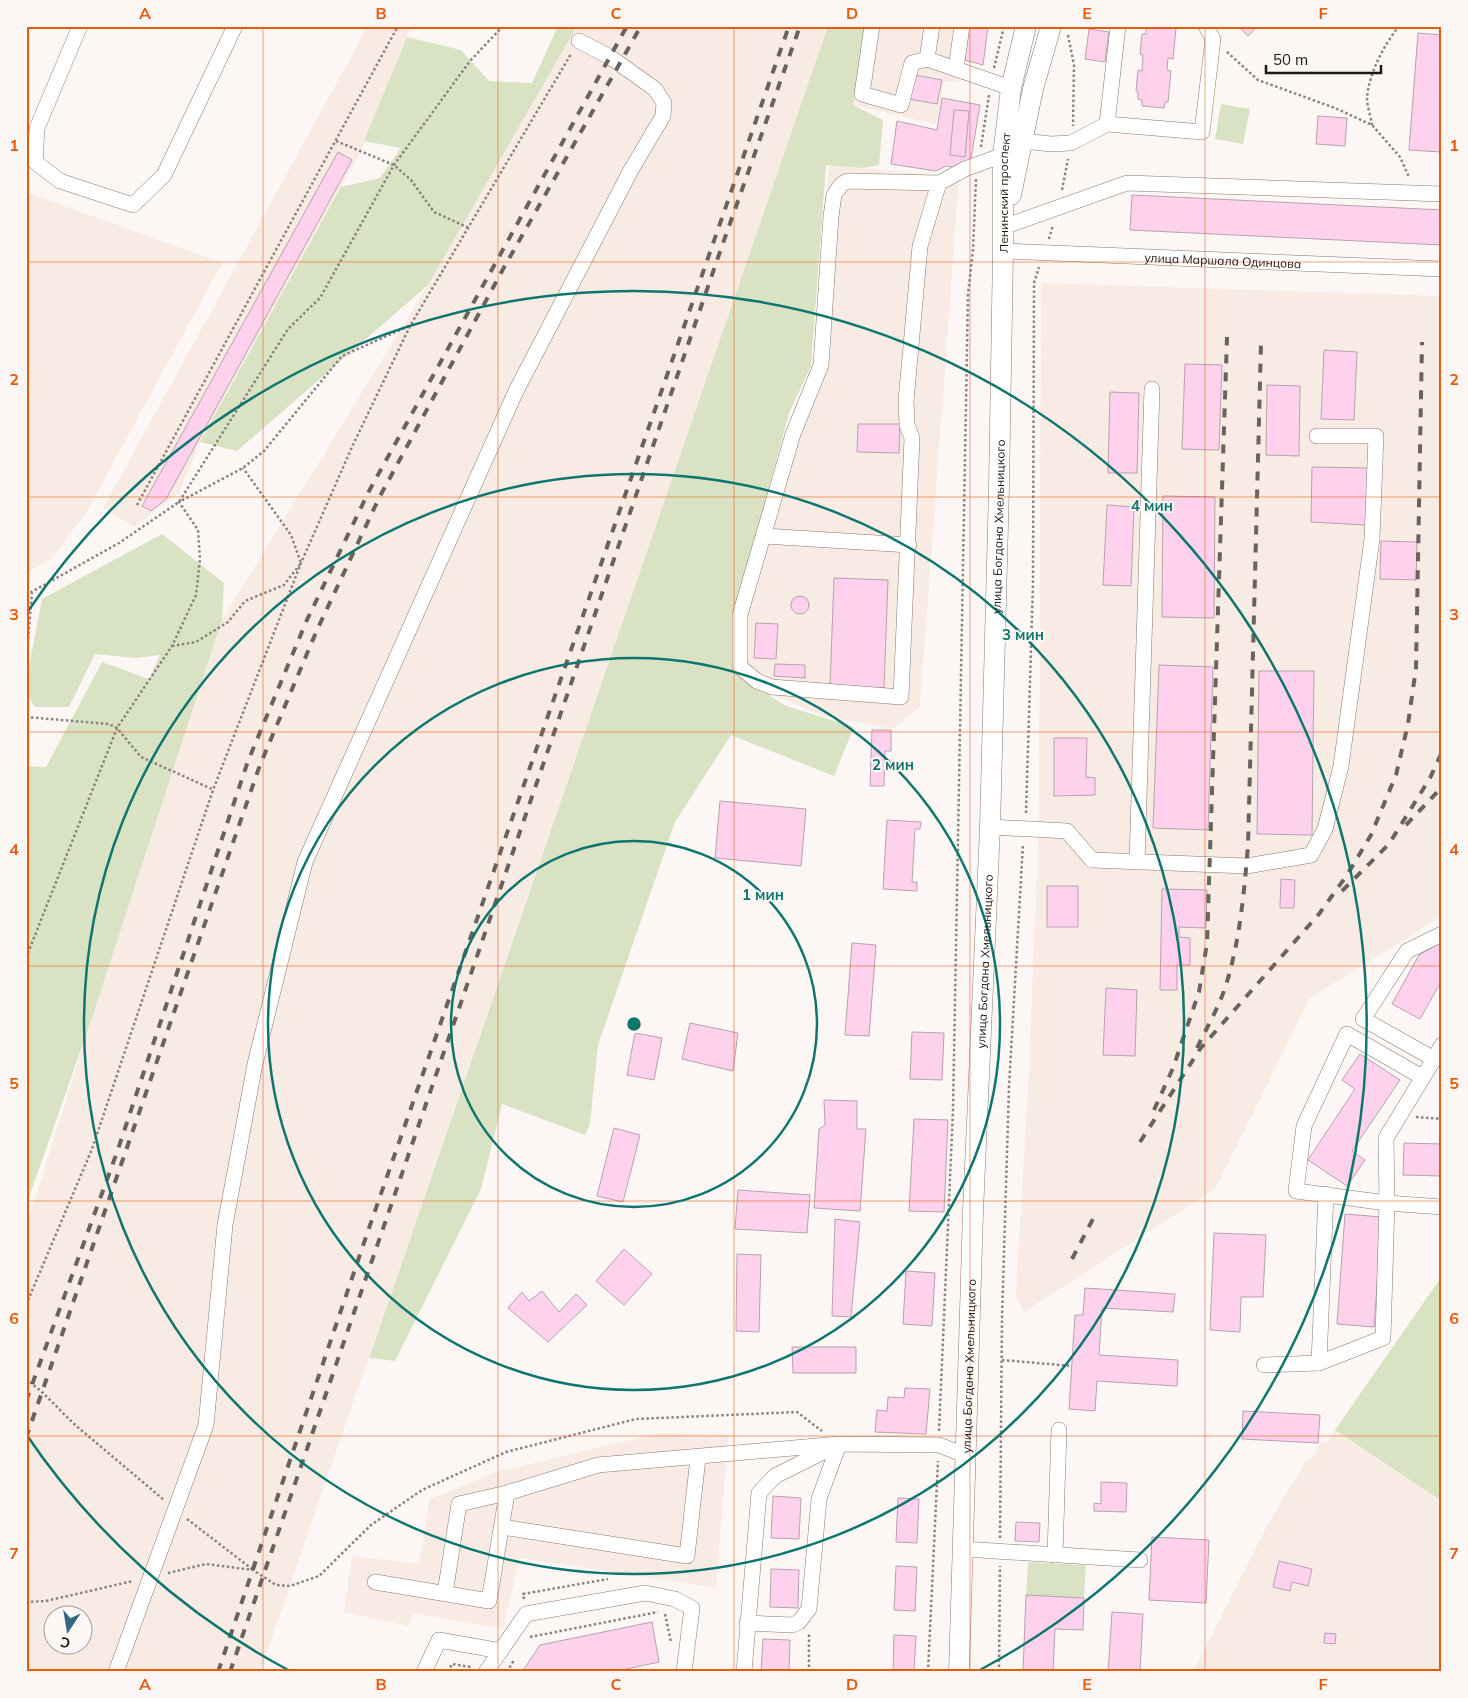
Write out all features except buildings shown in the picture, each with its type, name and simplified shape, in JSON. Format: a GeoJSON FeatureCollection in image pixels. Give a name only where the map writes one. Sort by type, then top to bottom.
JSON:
{"type":"FeatureCollection","features":[{"type":"Feature","properties":{"kind":"main road","name":"Ленинский проспект"},"geometry":{"type":"LineString","coordinates":[[1004,251],[1011,88],[1026,26]]}},
{"type":"Feature","properties":{"kind":"main road","name":"Ленинский проспект"},"geometry":{"type":"LineString","coordinates":[[1004,251],[1010,145],[1033,89],[1051,26]]}},
{"type":"Feature","properties":{"kind":"main road","name":"улица Богдана Хмельницкого"},"geometry":{"type":"LineString","coordinates":[[959,1672],[965,1455],[990,827],[1004,251]]}},
{"type":"Feature","properties":{"kind":"street"},"geometry":{"type":"LineString","coordinates":[[80,26],[37,128],[35,162],[60,181],[133,205],[164,175],[235,26]]}},
{"type":"Feature","properties":{"kind":"street"},"geometry":{"type":"LineString","coordinates":[[872,26],[862,94],[901,105],[912,63],[927,59],[1011,88]]}},
{"type":"Feature","properties":{"kind":"street"},"geometry":{"type":"LineString","coordinates":[[927,59],[932,26]]}},
{"type":"Feature","properties":{"kind":"street"},"geometry":{"type":"LineString","coordinates":[[956,69],[962,26]]}},
{"type":"Feature","properties":{"kind":"street"},"geometry":{"type":"LineString","coordinates":[[1107,124],[1118,26]]}},
{"type":"Feature","properties":{"kind":"street"},"geometry":{"type":"LineString","coordinates":[[939,184],[920,246],[906,400],[908,425],[912,438],[901,698],[772,687],[756,681],[740,668],[740,615],[793,434],[821,366],[828,245],[834,195],[840,185],[847,181],[939,184],[1010,145],[1071,143],[1107,124],[1202,132],[1209,33]]}},
{"type":"Feature","properties":{"kind":"street"},"geometry":{"type":"LineString","coordinates":[[116,1672],[206,1425],[225,1225],[255,1064],[304,862],[516,391],[631,170],[663,116],[664,102],[655,89],[610,57],[579,41]]}},
{"type":"Feature","properties":{"kind":"street"},"geometry":{"type":"LineString","coordinates":[[1006,226],[1127,183],[1417,195],[1442,194]]}},
{"type":"Feature","properties":{"kind":"street","name":"улица Маршала Одинцова"},"geometry":{"type":"LineString","coordinates":[[1004,251],[1442,268]]}},
{"type":"Feature","properties":{"kind":"street"},"geometry":{"type":"LineString","coordinates":[[1137,862],[1152,389]]}},
{"type":"Feature","properties":{"kind":"street"},"geometry":{"type":"LineString","coordinates":[[990,827],[1067,831],[1092,860],[1247,866],[1312,855],[1325,829],[1341,766],[1372,539],[1376,436],[1317,436]]}},
{"type":"Feature","properties":{"kind":"street"},"geometry":{"type":"LineString","coordinates":[[764,536],[908,545]]}},
{"type":"Feature","properties":{"kind":"street"},"geometry":{"type":"LineString","coordinates":[[1434,1058],[1363,1020],[1407,951],[1442,934]]}},
{"type":"Feature","properties":{"kind":"street"},"geometry":{"type":"LineString","coordinates":[[1422,1078],[1347,1034],[1304,1126],[1296,1190],[1387,1203],[1442,1207]]}},
{"type":"Feature","properties":{"kind":"street"},"geometry":{"type":"LineString","coordinates":[[1264,1365],[1319,1363],[1383,1338],[1387,1203],[1386,1138],[1442,1045]]}},
{"type":"Feature","properties":{"kind":"street"},"geometry":{"type":"LineString","coordinates":[[1319,1363],[1326,1194]]}},
{"type":"Feature","properties":{"kind":"street"},"geometry":{"type":"LineString","coordinates":[[1055,1555],[1059,1430]]}},
{"type":"Feature","properties":{"kind":"street"},"geometry":{"type":"LineString","coordinates":[[747,1622],[792,1624],[799,1622],[809,1609],[819,1500],[839,1444]]}},
{"type":"Feature","properties":{"kind":"street"},"geometry":{"type":"LineString","coordinates":[[744,1672],[759,1493],[775,1476],[839,1444]]}},
{"type":"Feature","properties":{"kind":"street"},"geometry":{"type":"LineString","coordinates":[[444,1592],[459,1504],[507,1493],[598,1465],[698,1458],[839,1444],[938,1445],[965,1455]]}},
{"type":"Feature","properties":{"kind":"street"},"geometry":{"type":"LineString","coordinates":[[502,1527],[687,1556],[698,1458]]}},
{"type":"Feature","properties":{"kind":"street"},"geometry":{"type":"LineString","coordinates":[[375,1582],[444,1592],[488,1601],[507,1493]]}},
{"type":"Feature","properties":{"kind":"street"},"geometry":{"type":"LineString","coordinates":[[963,1549],[1140,1560]]}},
{"type":"Feature","properties":{"kind":"street"},"geometry":{"type":"LineString","coordinates":[[480,1670],[501,1651],[526,1614],[644,1593],[676,1599],[692,1608],[684,1672]]}},
{"type":"Feature","properties":{"kind":"street"},"geometry":{"type":"LineString","coordinates":[[424,1672],[439,1640],[501,1651]]}},
{"type":"Feature","properties":{"kind":"path"},"geometry":{"type":"LineString","coordinates":[[137,505],[398,26]]}},
{"type":"Feature","properties":{"kind":"path"},"geometry":{"type":"LineString","coordinates":[[179,502],[288,329],[320,298],[394,165],[470,61],[503,26]]}},
{"type":"Feature","properties":{"kind":"path"},"geometry":{"type":"LineString","coordinates":[[928,1672],[953,1110],[968,294],[974,250],[978,164],[991,81],[1004,26]]}},
{"type":"Feature","properties":{"kind":"path"},"geometry":{"type":"LineString","coordinates":[[1372,125],[1367,99],[1372,79],[1386,42],[1399,26]]}},
{"type":"Feature","properties":{"kind":"path"},"geometry":{"type":"LineString","coordinates":[[1209,33],[1258,80],[1335,108],[1372,125],[1400,157],[1417,195]]}},
{"type":"Feature","properties":{"kind":"path"},"geometry":{"type":"LineString","coordinates":[[26,1305],[92,1149],[213,790],[301,563],[352,447],[410,326],[579,41]]}},
{"type":"Feature","properties":{"kind":"path"},"geometry":{"type":"LineString","coordinates":[[336,142],[394,165],[411,180],[424,201],[434,212],[469,228]]}},
{"type":"Feature","properties":{"kind":"path"},"geometry":{"type":"LineString","coordinates":[[999,1672],[1002,1360],[1009,1087],[1024,830],[1033,584],[1034,283]]}},
{"type":"Feature","properties":{"kind":"path"},"geometry":{"type":"LineString","coordinates":[[26,595],[119,543],[179,502],[243,468],[264,451],[342,356],[410,326]]}},
{"type":"Feature","properties":{"kind":"path"},"geometry":{"type":"LineString","coordinates":[[243,468],[291,535],[301,563]]}},
{"type":"Feature","properties":{"kind":"path"},"geometry":{"type":"LineString","coordinates":[[26,958],[117,728],[172,646],[196,595],[200,560],[198,530],[179,502]]}},
{"type":"Feature","properties":{"kind":"path"},"geometry":{"type":"LineString","coordinates":[[172,646],[196,642],[228,622],[245,601],[284,585],[301,563]]}},
{"type":"Feature","properties":{"kind":"path"},"geometry":{"type":"LineString","coordinates":[[26,664],[32,593]]}},
{"type":"Feature","properties":{"kind":"path"},"geometry":{"type":"LineString","coordinates":[[26,717],[109,724],[117,728],[141,757],[213,790]]}},
{"type":"Feature","properties":{"kind":"path"},"geometry":{"type":"LineString","coordinates":[[1399,1116],[1442,1119]]}},
{"type":"Feature","properties":{"kind":"path"},"geometry":{"type":"LineString","coordinates":[[1002,1360],[1072,1366]]}},
{"type":"Feature","properties":{"kind":"path"},"geometry":{"type":"LineString","coordinates":[[26,1380],[42,1392],[74,1424],[176,1510],[253,1570],[276,1585],[290,1586],[305,1579]]}},
{"type":"Feature","properties":{"kind":"path"},"geometry":{"type":"LineString","coordinates":[[26,1602],[46,1601],[206,1564],[253,1570]]}},
{"type":"Feature","properties":{"kind":"path"},"geometry":{"type":"LineString","coordinates":[[809,1609],[809,1672]]}},
{"type":"Feature","properties":{"kind":"path"},"geometry":{"type":"LineString","coordinates":[[526,1642],[531,1635],[661,1611],[666,1614],[673,1650]]}},
{"type":"Feature","properties":{"kind":"path"},"geometry":{"type":"LineString","coordinates":[[507,1672],[516,1657]]}},
{"type":"Feature","properties":{"kind":"path"},"geometry":{"type":"LineString","coordinates":[[448,1672],[452,1664],[480,1670]]}},
{"type":"Feature","properties":{"kind":"shaded area"},"geometry":{"type":"Polygon","coordinates":[[[368,26],[411,26],[360,153],[200,442],[179,493],[134,527],[103,508],[368,26]]]}},
{"type":"Feature","properties":{"kind":"shaded area"},"geometry":{"type":"Polygon","coordinates":[[[577,26],[828,26],[260,1672],[26,1672],[26,1227],[222,620],[428,285],[577,26]]]}},
{"type":"Feature","properties":{"kind":"shaded area"},"geometry":{"type":"Polygon","coordinates":[[[865,26],[966,26],[958,82],[944,81],[936,124],[853,105],[865,26]]]}},
{"type":"Feature","properties":{"kind":"shaded area"},"geometry":{"type":"Polygon","coordinates":[[[829,164],[959,178],[920,706],[893,729],[823,716],[771,694],[737,671],[736,616],[815,362],[829,164]]]}},
{"type":"Feature","properties":{"kind":"shaded area"},"geometry":{"type":"Polygon","coordinates":[[[26,192],[222,263],[87,511],[52,558],[26,573],[26,192]]]}},
{"type":"Feature","properties":{"kind":"shaded area"},"geometry":{"type":"Polygon","coordinates":[[[1041,283],[1442,296],[1442,916],[1310,998],[1215,1189],[1024,1312],[1016,1294],[1028,1090],[1039,824],[1041,283]]]}},
{"type":"Feature","properties":{"kind":"shaded area"},"geometry":{"type":"Polygon","coordinates":[[[1440,1279],[1442,1672],[1193,1672],[1269,1522],[1304,1464],[1316,1454],[1318,1443],[1328,1441],[1440,1279]]]}},
{"type":"Feature","properties":{"kind":"shaded area"},"geometry":{"type":"Polygon","coordinates":[[[659,1433],[728,1434],[716,1588],[520,1558],[503,1629],[413,1613],[409,1626],[344,1612],[352,1556],[419,1564],[430,1499],[496,1472],[659,1433]]]}},
{"type":"Feature","properties":{"kind":"green space"},"geometry":{"type":"Polygon","coordinates":[[[558,26],[577,26],[428,285],[237,451],[200,442],[341,187],[380,178],[401,148],[364,141],[407,37],[461,50],[489,81],[532,83],[558,26]]]}},
{"type":"Feature","properties":{"kind":"green space"},"geometry":{"type":"Polygon","coordinates":[[[828,26],[865,26],[853,105],[883,120],[879,165],[864,168],[826,165],[811,366],[789,413],[734,617],[735,673],[786,706],[854,727],[834,776],[731,735],[675,822],[598,1045],[590,1124],[585,1135],[502,1104],[481,1189],[395,1361],[369,1358],[828,26]]]}},
{"type":"Feature","properties":{"kind":"green space"},"geometry":{"type":"Polygon","coordinates":[[[1221,104],[1250,109],[1243,144],[1215,139],[1221,104]]]}},
{"type":"Feature","properties":{"kind":"green space"},"geometry":{"type":"Polygon","coordinates":[[[162,534],[224,583],[222,620],[90,1024],[26,1206],[26,766],[46,767],[102,662],[149,679],[160,655],[136,658],[95,654],[69,707],[35,707],[26,693],[26,683],[42,599],[162,534]]]}},
{"type":"Feature","properties":{"kind":"green space"},"geometry":{"type":"Polygon","coordinates":[[[1442,1264],[1442,1501],[1335,1430],[1440,1279],[1442,1264]]]}},
{"type":"Feature","properties":{"kind":"green space"},"geometry":{"type":"Polygon","coordinates":[[[1028,1562],[1086,1565],[1084,1598],[1026,1595],[1028,1562]]]}},
{"type":"Feature","properties":{"kind":"railway"},"geometry":{"type":"LineString","coordinates":[[26,1401],[116,1155],[248,761],[306,622],[369,491],[627,26]]}},
{"type":"Feature","properties":{"kind":"railway"},"geometry":{"type":"LineString","coordinates":[[26,1438],[260,765],[317,630],[379,498],[502,271],[641,26]]}},
{"type":"Feature","properties":{"kind":"railway"},"geometry":{"type":"LineString","coordinates":[[218,1672],[368,1231],[789,26]]}},
{"type":"Feature","properties":{"kind":"railway"},"geometry":{"type":"LineString","coordinates":[[230,1672],[722,246],[800,26]]}},
{"type":"Feature","properties":{"kind":"railway"},"geometry":{"type":"LineString","coordinates":[[1154,1110],[1173,1068],[1199,992],[1207,943],[1227,337]]}},
{"type":"Feature","properties":{"kind":"railway"},"geometry":{"type":"LineString","coordinates":[[1140,1142],[1200,1049],[1319,914],[1347,875],[1371,835],[1396,775],[1408,724],[1416,668],[1422,342]]}},
{"type":"Feature","properties":{"kind":"railway"},"geometry":{"type":"LineString","coordinates":[[1197,1048],[1220,1001],[1231,968],[1241,916],[1248,846],[1261,343]]}},
{"type":"Feature","properties":{"kind":"railway"},"geometry":{"type":"LineString","coordinates":[[1342,891],[1389,844],[1430,778],[1442,752]]}},
{"type":"Feature","properties":{"kind":"railway"},"geometry":{"type":"LineString","coordinates":[[1406,825],[1442,787]]}},
{"type":"Feature","properties":{"kind":"railway"},"geometry":{"type":"LineString","coordinates":[[1072,1259],[1095,1215]]}}]}
